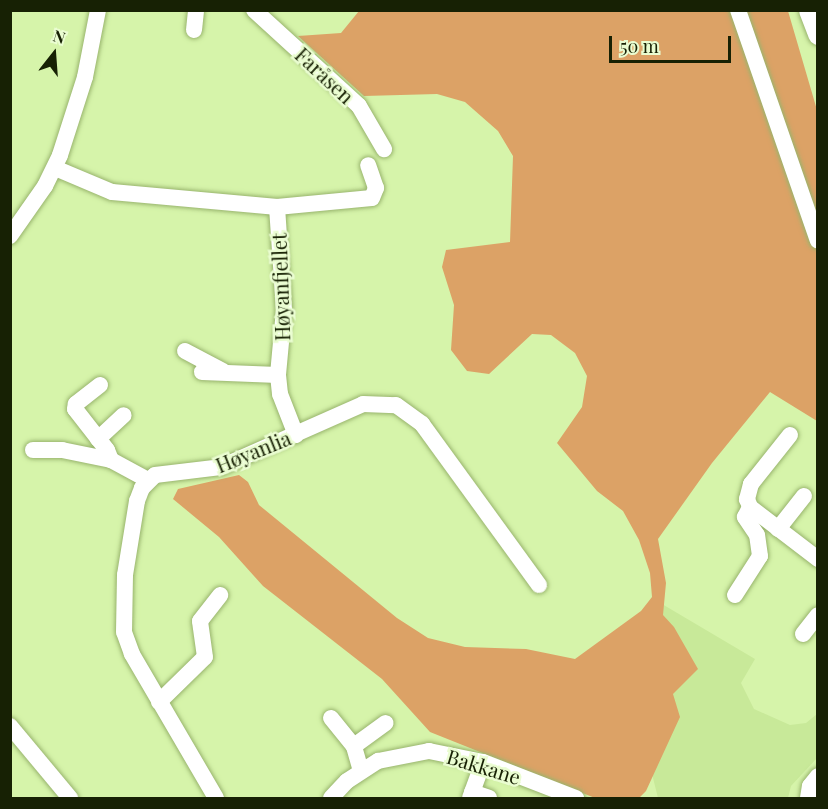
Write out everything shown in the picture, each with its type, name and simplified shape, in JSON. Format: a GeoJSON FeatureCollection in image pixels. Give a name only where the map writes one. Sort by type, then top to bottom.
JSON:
{"type":"FeatureCollection","features":[{"type":"Feature","properties":{"kind":"main road"},"geometry":{"type":"LineString","coordinates":[[809,10],[818,34]]}},
{"type":"Feature","properties":{"kind":"street"},"geometry":{"type":"LineString","coordinates":[[10,236],[55,168],[85,77],[98,10]]}},
{"type":"Feature","properties":{"kind":"street"},"geometry":{"type":"LineString","coordinates":[[194,30],[196,10]]}},
{"type":"Feature","properties":{"kind":"street","name":"Faråsen"},"geometry":{"type":"LineString","coordinates":[[254,10],[359,106],[384,149]]}},
{"type":"Feature","properties":{"kind":"street"},"geometry":{"type":"LineString","coordinates":[[738,10],[818,241]]}},
{"type":"Feature","properties":{"kind":"street","name":"Høyanfjellet"},"geometry":{"type":"LineString","coordinates":[[55,168],[112,192],[277,207],[372,198],[376,188],[368,165]]}},
{"type":"Feature","properties":{"kind":"street","name":"Høyanfjellet"},"geometry":{"type":"LineString","coordinates":[[277,207],[284,310],[278,375],[280,394],[296,435]]}},
{"type":"Feature","properties":{"kind":"street"},"geometry":{"type":"LineString","coordinates":[[184,351],[223,371]]}},
{"type":"Feature","properties":{"kind":"street"},"geometry":{"type":"LineString","coordinates":[[202,372],[223,371],[278,375]]}},
{"type":"Feature","properties":{"kind":"street"},"geometry":{"type":"LineString","coordinates":[[100,385],[74,406],[111,460]]}},
{"type":"Feature","properties":{"kind":"street","name":"Høyanlia"},"geometry":{"type":"LineString","coordinates":[[148,480],[169,472],[221,467],[363,404],[386,402],[406,410],[422,424],[539,585]]}},
{"type":"Feature","properties":{"kind":"street"},"geometry":{"type":"LineString","coordinates":[[98,439],[124,415]]}},
{"type":"Feature","properties":{"kind":"street"},"geometry":{"type":"LineString","coordinates":[[735,595],[760,556],[757,535],[746,517],[750,507],[747,492],[790,435]]}},
{"type":"Feature","properties":{"kind":"street"},"geometry":{"type":"LineString","coordinates":[[33,450],[62,450],[111,460],[148,480],[138,501],[122,602],[124,632],[132,654],[216,798]]}},
{"type":"Feature","properties":{"kind":"street"},"geometry":{"type":"LineString","coordinates":[[778,529],[804,496]]}},
{"type":"Feature","properties":{"kind":"street"},"geometry":{"type":"LineString","coordinates":[[750,507],[818,559]]}},
{"type":"Feature","properties":{"kind":"street"},"geometry":{"type":"LineString","coordinates":[[159,702],[205,657],[200,621],[220,595]]}},
{"type":"Feature","properties":{"kind":"street"},"geometry":{"type":"LineString","coordinates":[[803,634],[818,615]]}},
{"type":"Feature","properties":{"kind":"street"},"geometry":{"type":"LineString","coordinates":[[331,718],[354,746],[361,771]]}},
{"type":"Feature","properties":{"kind":"street"},"geometry":{"type":"LineString","coordinates":[[354,746],[386,723]]}},
{"type":"Feature","properties":{"kind":"street"},"geometry":{"type":"LineString","coordinates":[[11,729],[70,798]]}},
{"type":"Feature","properties":{"kind":"street","name":"Bakkane"},"geometry":{"type":"LineString","coordinates":[[331,798],[361,771],[395,755],[412,752],[445,752],[483,762],[576,798]]}},
{"type":"Feature","properties":{"kind":"street"},"geometry":{"type":"LineString","coordinates":[[483,762],[471,795],[489,798]]}},
{"type":"Feature","properties":{"kind":"street"},"geometry":{"type":"LineString","coordinates":[[808,798],[810,786],[818,776]]}},
{"type":"Feature","properties":{"kind":"shaded area"},"geometry":{"type":"Polygon","coordinates":[[[359,11],[788,11],[817,110],[817,421],[770,392],[712,463],[658,539],[666,583],[663,615],[674,627],[698,669],[673,694],[680,717],[646,791],[639,798],[595,798],[430,732],[382,679],[263,586],[219,537],[173,499],[178,489],[239,475],[248,482],[259,505],[397,618],[428,638],[465,647],[526,649],[575,659],[641,611],[652,597],[650,573],[639,540],[623,511],[597,491],[557,443],[582,407],[587,376],[575,353],[551,335],[532,334],[489,374],[467,371],[451,350],[454,305],[442,267],[446,250],[510,242],[513,156],[498,131],[465,102],[437,94],[364,96],[298,36],[341,33],[359,11]]]}},
{"type":"Feature","properties":{"kind":"shaded area"},"geometry":{"type":"Polygon","coordinates":[[[662,604],[755,659],[741,683],[754,709],[790,725],[806,723],[817,714],[817,758],[791,786],[788,798],[658,798],[647,754],[662,604]]]}}]}
